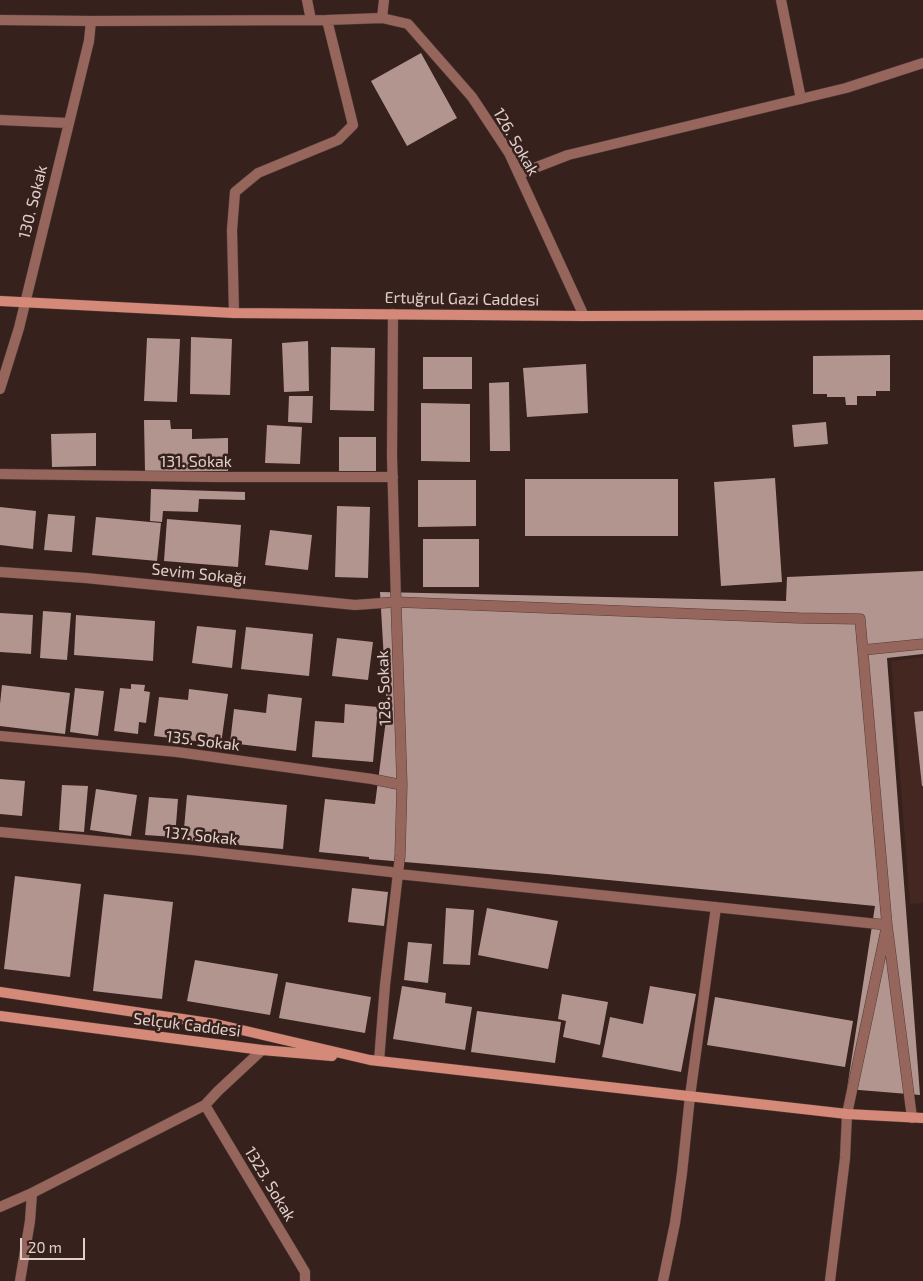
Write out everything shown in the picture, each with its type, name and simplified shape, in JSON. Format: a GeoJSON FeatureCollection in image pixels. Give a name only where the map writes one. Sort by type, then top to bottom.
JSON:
{"type":"FeatureCollection","features":[{"type":"Feature","properties":{"kind":"main road","name":"Ertuğrul Gazi Caddesi"},"geometry":{"type":"LineString","coordinates":[[0,301],[234,313],[584,316],[923,315]]}},
{"type":"Feature","properties":{"kind":"main road"},"geometry":{"type":"LineString","coordinates":[[0,992],[216,1024],[375,1060],[847,1114],[923,1120]]}},
{"type":"Feature","properties":{"kind":"main road","name":"Selçuk Caddesi"},"geometry":{"type":"LineString","coordinates":[[0,1016],[262,1050],[375,1060]]}},
{"type":"Feature","properties":{"kind":"street"},"geometry":{"type":"LineString","coordinates":[[306,0],[311,20]]}},
{"type":"Feature","properties":{"kind":"street"},"geometry":{"type":"LineString","coordinates":[[382,18],[384,0]]}},
{"type":"Feature","properties":{"kind":"street"},"geometry":{"type":"LineString","coordinates":[[781,0],[801,99]]}},
{"type":"Feature","properties":{"kind":"street","name":"126. Sokak"},"geometry":{"type":"LineString","coordinates":[[0,20],[327,20],[382,18],[408,24],[472,97],[508,153],[584,316]]}},
{"type":"Feature","properties":{"kind":"street"},"geometry":{"type":"LineString","coordinates":[[234,313],[232,230],[235,192],[258,173],[338,140],[352,126],[327,20]]}},
{"type":"Feature","properties":{"kind":"street","name":"130. Sokak"},"geometry":{"type":"LineString","coordinates":[[0,389],[19,328],[89,41],[91,21]]}},
{"type":"Feature","properties":{"kind":"street"},"geometry":{"type":"LineString","coordinates":[[518,174],[568,155],[801,99],[873,80],[923,63]]}},
{"type":"Feature","properties":{"kind":"street"},"geometry":{"type":"LineString","coordinates":[[0,120],[68,123]]}},
{"type":"Feature","properties":{"kind":"street","name":"128. Sokak"},"geometry":{"type":"LineString","coordinates":[[375,1060],[400,856],[402,784],[393,477],[393,314]]}},
{"type":"Feature","properties":{"kind":"street","name":"131. Sokak"},"geometry":{"type":"LineString","coordinates":[[0,474],[393,477]]}},
{"type":"Feature","properties":{"kind":"street","name":"Sevim Sokağı"},"geometry":{"type":"LineString","coordinates":[[0,572],[96,579],[355,605],[396,602],[860,619],[863,650]]}},
{"type":"Feature","properties":{"kind":"street"},"geometry":{"type":"LineString","coordinates":[[912,1118],[887,925],[863,650],[923,644]]}},
{"type":"Feature","properties":{"kind":"street","name":"135. Sokak"},"geometry":{"type":"LineString","coordinates":[[0,736],[176,752],[402,784]]}},
{"type":"Feature","properties":{"kind":"street","name":"137. Sokak"},"geometry":{"type":"LineString","coordinates":[[0,832],[192,850],[398,874],[887,925]]}},
{"type":"Feature","properties":{"kind":"street"},"geometry":{"type":"LineString","coordinates":[[663,1281],[679,1193],[690,1096],[716,907]]}},
{"type":"Feature","properties":{"kind":"street"},"geometry":{"type":"LineString","coordinates":[[830,1281],[845,1158],[847,1114],[887,925]]}},
{"type":"Feature","properties":{"kind":"street"},"geometry":{"type":"LineString","coordinates":[[0,1207],[32,1193],[205,1105],[262,1050]]}},
{"type":"Feature","properties":{"kind":"street","name":"1323. Sokak"},"geometry":{"type":"LineString","coordinates":[[205,1105],[305,1272],[305,1281]]}},
{"type":"Feature","properties":{"kind":"street"},"geometry":{"type":"LineString","coordinates":[[20,1281],[30,1221],[32,1193]]}},
{"type":"Feature","properties":{"kind":"shaded area"},"geometry":{"type":"Polygon","coordinates":[[[923,657],[923,903],[910,904],[891,661],[923,657]]]}},
{"type":"Feature","properties":{"kind":"building"},"geometry":{"type":"Polygon","coordinates":[[[421,53],[457,118],[407,146],[371,81],[421,53]]]}},
{"type":"Feature","properties":{"kind":"building"},"geometry":{"type":"Polygon","coordinates":[[[191,337],[232,339],[230,395],[190,394],[191,337]]]}},
{"type":"Feature","properties":{"kind":"building"},"geometry":{"type":"Polygon","coordinates":[[[147,338],[180,339],[177,402],[144,401],[147,338]]]}},
{"type":"Feature","properties":{"kind":"building"},"geometry":{"type":"Polygon","coordinates":[[[308,341],[309,391],[284,392],[282,343],[308,341]]]}},
{"type":"Feature","properties":{"kind":"building"},"geometry":{"type":"Polygon","coordinates":[[[331,347],[375,348],[374,411],[330,410],[331,347]]]}},
{"type":"Feature","properties":{"kind":"building"},"geometry":{"type":"Polygon","coordinates":[[[890,355],[890,391],[876,391],[876,396],[857,396],[857,405],[846,405],[845,397],[827,397],[827,394],[813,394],[813,356],[890,355]]]}},
{"type":"Feature","properties":{"kind":"building"},"geometry":{"type":"Polygon","coordinates":[[[423,357],[472,357],[472,389],[423,389],[423,357]]]}},
{"type":"Feature","properties":{"kind":"building"},"geometry":{"type":"Polygon","coordinates":[[[586,364],[588,413],[527,417],[523,368],[586,364]]]}},
{"type":"Feature","properties":{"kind":"building"},"geometry":{"type":"Polygon","coordinates":[[[509,382],[510,451],[490,451],[489,383],[509,382]]]}},
{"type":"Feature","properties":{"kind":"building"},"geometry":{"type":"Polygon","coordinates":[[[289,396],[313,396],[312,423],[288,422],[289,396]]]}},
{"type":"Feature","properties":{"kind":"building"},"geometry":{"type":"Polygon","coordinates":[[[421,403],[470,404],[470,462],[421,461],[421,403]]]}},
{"type":"Feature","properties":{"kind":"building"},"geometry":{"type":"Polygon","coordinates":[[[144,420],[170,420],[171,429],[192,429],[192,439],[228,438],[228,471],[145,471],[144,420]]]}},
{"type":"Feature","properties":{"kind":"building"},"geometry":{"type":"Polygon","coordinates":[[[826,422],[828,444],[794,447],[792,425],[826,422]]]}},
{"type":"Feature","properties":{"kind":"building"},"geometry":{"type":"Polygon","coordinates":[[[267,425],[302,427],[300,464],[265,463],[267,425]]]}},
{"type":"Feature","properties":{"kind":"building"},"geometry":{"type":"Polygon","coordinates":[[[96,433],[96,466],[52,467],[51,434],[96,433]]]}},
{"type":"Feature","properties":{"kind":"building"},"geometry":{"type":"Polygon","coordinates":[[[339,437],[376,437],[376,471],[339,471],[339,437]]]}},
{"type":"Feature","properties":{"kind":"building"},"geometry":{"type":"Polygon","coordinates":[[[775,478],[782,582],[721,586],[714,482],[775,478]]]}},
{"type":"Feature","properties":{"kind":"building"},"geometry":{"type":"Polygon","coordinates":[[[525,479],[678,479],[678,536],[525,536],[525,479]]]}},
{"type":"Feature","properties":{"kind":"building"},"geometry":{"type":"Polygon","coordinates":[[[418,480],[476,480],[476,526],[418,527],[418,480]]]}},
{"type":"Feature","properties":{"kind":"building"},"geometry":{"type":"Polygon","coordinates":[[[151,489],[245,492],[245,500],[199,499],[198,512],[163,511],[162,522],[150,521],[151,489]]]}},
{"type":"Feature","properties":{"kind":"building"},"geometry":{"type":"Polygon","coordinates":[[[337,506],[370,507],[368,578],[335,577],[337,506]]]}},
{"type":"Feature","properties":{"kind":"building"},"geometry":{"type":"Polygon","coordinates":[[[0,507],[36,511],[33,549],[0,545],[0,507]]]}},
{"type":"Feature","properties":{"kind":"building"},"geometry":{"type":"Polygon","coordinates":[[[48,514],[75,516],[72,552],[44,550],[48,514]]]}},
{"type":"Feature","properties":{"kind":"building"},"geometry":{"type":"Polygon","coordinates":[[[96,517],[161,523],[157,561],[92,555],[96,517]]]}},
{"type":"Feature","properties":{"kind":"building"},"geometry":{"type":"Polygon","coordinates":[[[167,519],[241,525],[238,567],[164,561],[167,519]]]}},
{"type":"Feature","properties":{"kind":"building"},"geometry":{"type":"Polygon","coordinates":[[[270,530],[312,535],[308,570],[265,565],[270,530]]]}},
{"type":"Feature","properties":{"kind":"building"},"geometry":{"type":"Polygon","coordinates":[[[423,539],[479,539],[479,587],[423,587],[423,539]]]}},
{"type":"Feature","properties":{"kind":"building"},"geometry":{"type":"Polygon","coordinates":[[[923,571],[923,654],[887,658],[920,1095],[847,1089],[875,906],[547,874],[369,859],[369,857],[319,852],[325,799],[375,804],[387,712],[380,592],[786,601],[787,577],[923,571]]]}},
{"type":"Feature","properties":{"kind":"building"},"geometry":{"type":"Polygon","coordinates":[[[43,611],[71,613],[67,660],[40,658],[43,611]]]}},
{"type":"Feature","properties":{"kind":"building"},"geometry":{"type":"Polygon","coordinates":[[[0,613],[33,615],[31,654],[0,652],[0,613]]]}},
{"type":"Feature","properties":{"kind":"building"},"geometry":{"type":"Polygon","coordinates":[[[76,615],[155,621],[153,661],[74,655],[76,615]]]}},
{"type":"Feature","properties":{"kind":"building"},"geometry":{"type":"Polygon","coordinates":[[[197,626],[236,630],[232,668],[192,663],[197,626]]]}},
{"type":"Feature","properties":{"kind":"building"},"geometry":{"type":"Polygon","coordinates":[[[246,627],[313,634],[309,676],[241,669],[246,627]]]}},
{"type":"Feature","properties":{"kind":"building"},"geometry":{"type":"Polygon","coordinates":[[[337,638],[373,642],[368,680],[332,676],[337,638]]]}},
{"type":"Feature","properties":{"kind":"building"},"geometry":{"type":"Polygon","coordinates":[[[131,684],[145,685],[144,691],[150,692],[146,723],[139,722],[138,734],[114,731],[120,688],[131,689],[131,684]]]}},
{"type":"Feature","properties":{"kind":"building"},"geometry":{"type":"Polygon","coordinates":[[[2,685],[70,693],[65,734],[0,726],[2,685]]]}},
{"type":"Feature","properties":{"kind":"building"},"geometry":{"type":"Polygon","coordinates":[[[75,688],[104,691],[98,736],[70,732],[75,688]]]}},
{"type":"Feature","properties":{"kind":"building"},"geometry":{"type":"Polygon","coordinates":[[[189,689],[228,694],[221,744],[154,736],[159,697],[188,700],[189,689]]]}},
{"type":"Feature","properties":{"kind":"building"},"geometry":{"type":"Polygon","coordinates":[[[268,694],[302,698],[296,751],[230,743],[234,709],[266,713],[268,694]]]}},
{"type":"Feature","properties":{"kind":"building"},"geometry":{"type":"Polygon","coordinates":[[[345,704],[378,707],[373,762],[312,757],[315,721],[344,723],[345,704]]]}},
{"type":"Feature","properties":{"kind":"building"},"geometry":{"type":"Polygon","coordinates":[[[923,711],[923,786],[922,786],[914,712],[923,711]]]}},
{"type":"Feature","properties":{"kind":"building"},"geometry":{"type":"Polygon","coordinates":[[[0,779],[25,781],[22,816],[0,814],[0,779]]]}},
{"type":"Feature","properties":{"kind":"building"},"geometry":{"type":"Polygon","coordinates":[[[62,785],[88,786],[84,832],[59,830],[62,785]]]}},
{"type":"Feature","properties":{"kind":"building"},"geometry":{"type":"Polygon","coordinates":[[[96,789],[137,795],[131,836],[90,830],[96,789]]]}},
{"type":"Feature","properties":{"kind":"building"},"geometry":{"type":"Polygon","coordinates":[[[187,795],[287,805],[283,849],[183,840],[187,795]]]}},
{"type":"Feature","properties":{"kind":"building"},"geometry":{"type":"Polygon","coordinates":[[[149,797],[178,799],[175,837],[145,835],[149,797]]]}},
{"type":"Feature","properties":{"kind":"building"},"geometry":{"type":"Polygon","coordinates":[[[15,876],[81,884],[70,977],[4,969],[15,876]]]}},
{"type":"Feature","properties":{"kind":"building"},"geometry":{"type":"Polygon","coordinates":[[[352,888],[388,892],[384,926],[348,922],[352,888]]]}},
{"type":"Feature","properties":{"kind":"building"},"geometry":{"type":"Polygon","coordinates":[[[104,894],[173,902],[162,999],[93,991],[104,894]]]}},
{"type":"Feature","properties":{"kind":"building"},"geometry":{"type":"Polygon","coordinates":[[[446,908],[474,910],[470,965],[443,964],[446,908]]]}},
{"type":"Feature","properties":{"kind":"building"},"geometry":{"type":"Polygon","coordinates":[[[487,908],[558,921],[548,969],[478,955],[487,908]]]}},
{"type":"Feature","properties":{"kind":"building"},"geometry":{"type":"Polygon","coordinates":[[[408,942],[432,944],[428,983],[404,980],[408,942]]]}},
{"type":"Feature","properties":{"kind":"building"},"geometry":{"type":"Polygon","coordinates":[[[195,960],[278,974],[270,1015],[187,1001],[195,960]]]}},
{"type":"Feature","properties":{"kind":"building"},"geometry":{"type":"Polygon","coordinates":[[[286,982],[371,997],[365,1033],[279,1018],[286,982]]]}},
{"type":"Feature","properties":{"kind":"building"},"geometry":{"type":"Polygon","coordinates":[[[402,986],[446,993],[445,1003],[472,1007],[465,1050],[393,1039],[402,986]]]}},
{"type":"Feature","properties":{"kind":"building"},"geometry":{"type":"Polygon","coordinates":[[[650,986],[696,994],[681,1072],[602,1057],[610,1017],[643,1024],[650,986]]]}},
{"type":"Feature","properties":{"kind":"building"},"geometry":{"type":"Polygon","coordinates":[[[562,994],[608,1002],[600,1045],[563,1037],[566,1021],[558,1019],[562,994]]]}},
{"type":"Feature","properties":{"kind":"building"},"geometry":{"type":"Polygon","coordinates":[[[715,997],[853,1021],[845,1067],[707,1045],[715,997]]]}},
{"type":"Feature","properties":{"kind":"building"},"geometry":{"type":"Polygon","coordinates":[[[477,1011],[561,1022],[555,1063],[471,1052],[477,1011]]]}}]}
